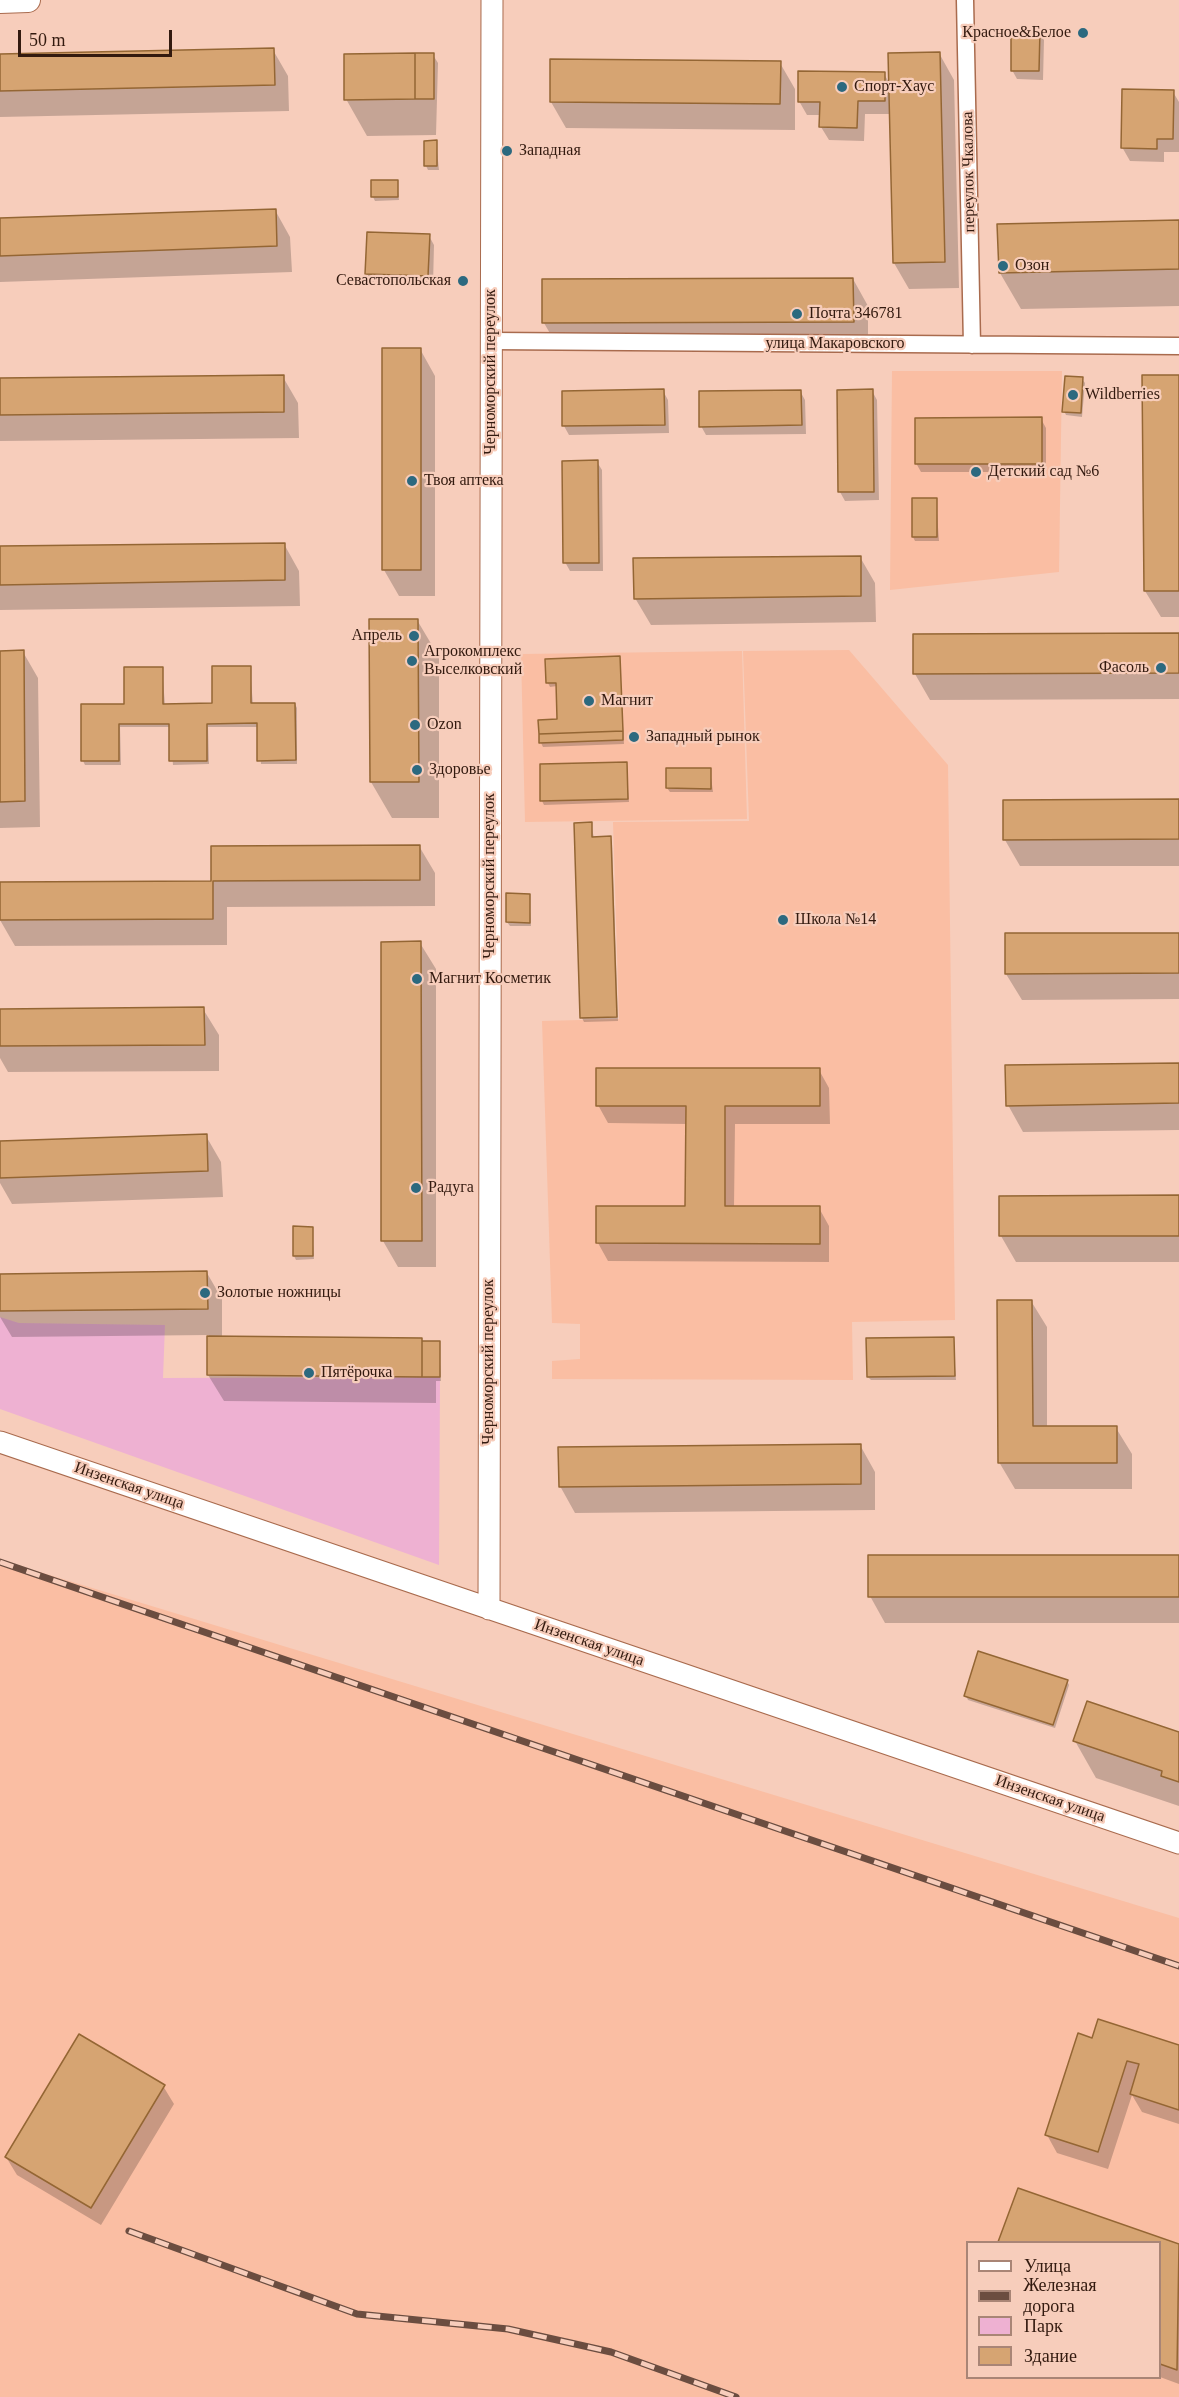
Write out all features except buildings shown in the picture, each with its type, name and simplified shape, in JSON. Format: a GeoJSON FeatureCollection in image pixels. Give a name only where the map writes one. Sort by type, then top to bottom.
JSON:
{"type":"FeatureCollection","features":[{"type":"Feature","properties":{"kind":"main road"},"geometry":{"type":"LineString","coordinates":[[0,1],[28,0]]}},
{"type":"Feature","properties":{"kind":"street","name":"Черноморский переулок"},"geometry":{"type":"LineString","coordinates":[[489,1609],[492,0]]}},
{"type":"Feature","properties":{"kind":"street","name":"переулок Чкалова"},"geometry":{"type":"LineString","coordinates":[[965,0],[972,345]]}},
{"type":"Feature","properties":{"kind":"street","name":"улица Макаровского"},"geometry":{"type":"LineString","coordinates":[[491,342],[1179,346]]}},
{"type":"Feature","properties":{"kind":"street","name":"Инзенская улица"},"geometry":{"type":"LineString","coordinates":[[0,1442],[1179,1843]]}},
{"type":"Feature","properties":{"kind":"shaded area","name":"Детский сад №6"},"geometry":{"type":"Polygon","coordinates":[[[892,371],[1062,371],[1059,572],[890,590],[892,371]]]}},
{"type":"Feature","properties":{"kind":"shaded area","name":"Школа №14"},"geometry":{"type":"Polygon","coordinates":[[[849,650],[948,765],[955,1320],[852,1322],[853,1380],[552,1379],[552,1361],[580,1359],[580,1324],[552,1323],[542,1021],[619,1019],[613,822],[749,821],[743,651],[849,650]]]}},
{"type":"Feature","properties":{"kind":"shaded area","name":"Западный рынок"},"geometry":{"type":"Polygon","coordinates":[[[742,651],[747,819],[525,822],[521,654],[742,651]]]}},
{"type":"Feature","properties":{"kind":"shaded area"},"geometry":{"type":"Polygon","coordinates":[[[0,1560],[1179,1918],[1179,2397],[0,2397],[0,1560]]]}},
{"type":"Feature","properties":{"kind":"green space"},"geometry":{"type":"Polygon","coordinates":[[[0,1317],[19,1323],[165,1325],[163,1378],[440,1377],[439,1565],[0,1409],[0,1317]]]}},
{"type":"Feature","properties":{"kind":"railway"},"geometry":{"type":"LineString","coordinates":[[0,1562],[1179,1966]]}},
{"type":"Feature","properties":{"kind":"railway"},"geometry":{"type":"LineString","coordinates":[[129,2231],[357,2314],[508,2329],[611,2352],[736,2397]]}},
{"type":"Feature","properties":{"kind":"place","name":"Красное&Белое"},"geometry":{"type":"Point","coordinates":[1083,33]}},
{"type":"Feature","properties":{"kind":"place","name":"Спорт-Хаус"},"geometry":{"type":"Point","coordinates":[842,87]}},
{"type":"Feature","properties":{"kind":"place","name":"Западная"},"geometry":{"type":"Point","coordinates":[507,151]}},
{"type":"Feature","properties":{"kind":"place","name":"Озон"},"geometry":{"type":"Point","coordinates":[1003,266]}},
{"type":"Feature","properties":{"kind":"place","name":"Севастопольская"},"geometry":{"type":"Point","coordinates":[463,281]}},
{"type":"Feature","properties":{"kind":"place","name":"Почта 346781"},"geometry":{"type":"Point","coordinates":[797,314]}},
{"type":"Feature","properties":{"kind":"place","name":"Wildberries"},"geometry":{"type":"Point","coordinates":[1073,395]}},
{"type":"Feature","properties":{"kind":"place","name":"Детский сад №6"},"geometry":{"type":"Point","coordinates":[976,472]}},
{"type":"Feature","properties":{"kind":"place","name":"Твоя аптека"},"geometry":{"type":"Point","coordinates":[412,481]}},
{"type":"Feature","properties":{"kind":"place","name":"Апрель"},"geometry":{"type":"Point","coordinates":[414,636]}},
{"type":"Feature","properties":{"kind":"place","name":"Агрокомплекс Выселковский"},"geometry":{"type":"Point","coordinates":[412,661]}},
{"type":"Feature","properties":{"kind":"place","name":"Фасоль"},"geometry":{"type":"Point","coordinates":[1161,668]}},
{"type":"Feature","properties":{"kind":"place","name":"Магнит"},"geometry":{"type":"Point","coordinates":[589,701]}},
{"type":"Feature","properties":{"kind":"place","name":"Ozon"},"geometry":{"type":"Point","coordinates":[415,725]}},
{"type":"Feature","properties":{"kind":"place","name":"Западный рынок"},"geometry":{"type":"Point","coordinates":[634,737]}},
{"type":"Feature","properties":{"kind":"place","name":"Здоровье"},"geometry":{"type":"Point","coordinates":[417,770]}},
{"type":"Feature","properties":{"kind":"place","name":"Школа №14"},"geometry":{"type":"Point","coordinates":[783,920]}},
{"type":"Feature","properties":{"kind":"place","name":"Магнит Косметик"},"geometry":{"type":"Point","coordinates":[417,979]}},
{"type":"Feature","properties":{"kind":"place","name":"Радуга"},"geometry":{"type":"Point","coordinates":[416,1188]}},
{"type":"Feature","properties":{"kind":"place","name":"Золотые ножницы"},"geometry":{"type":"Point","coordinates":[205,1293]}},
{"type":"Feature","properties":{"kind":"place","name":"Пятёрочка"},"geometry":{"type":"Point","coordinates":[309,1373]}}]}
